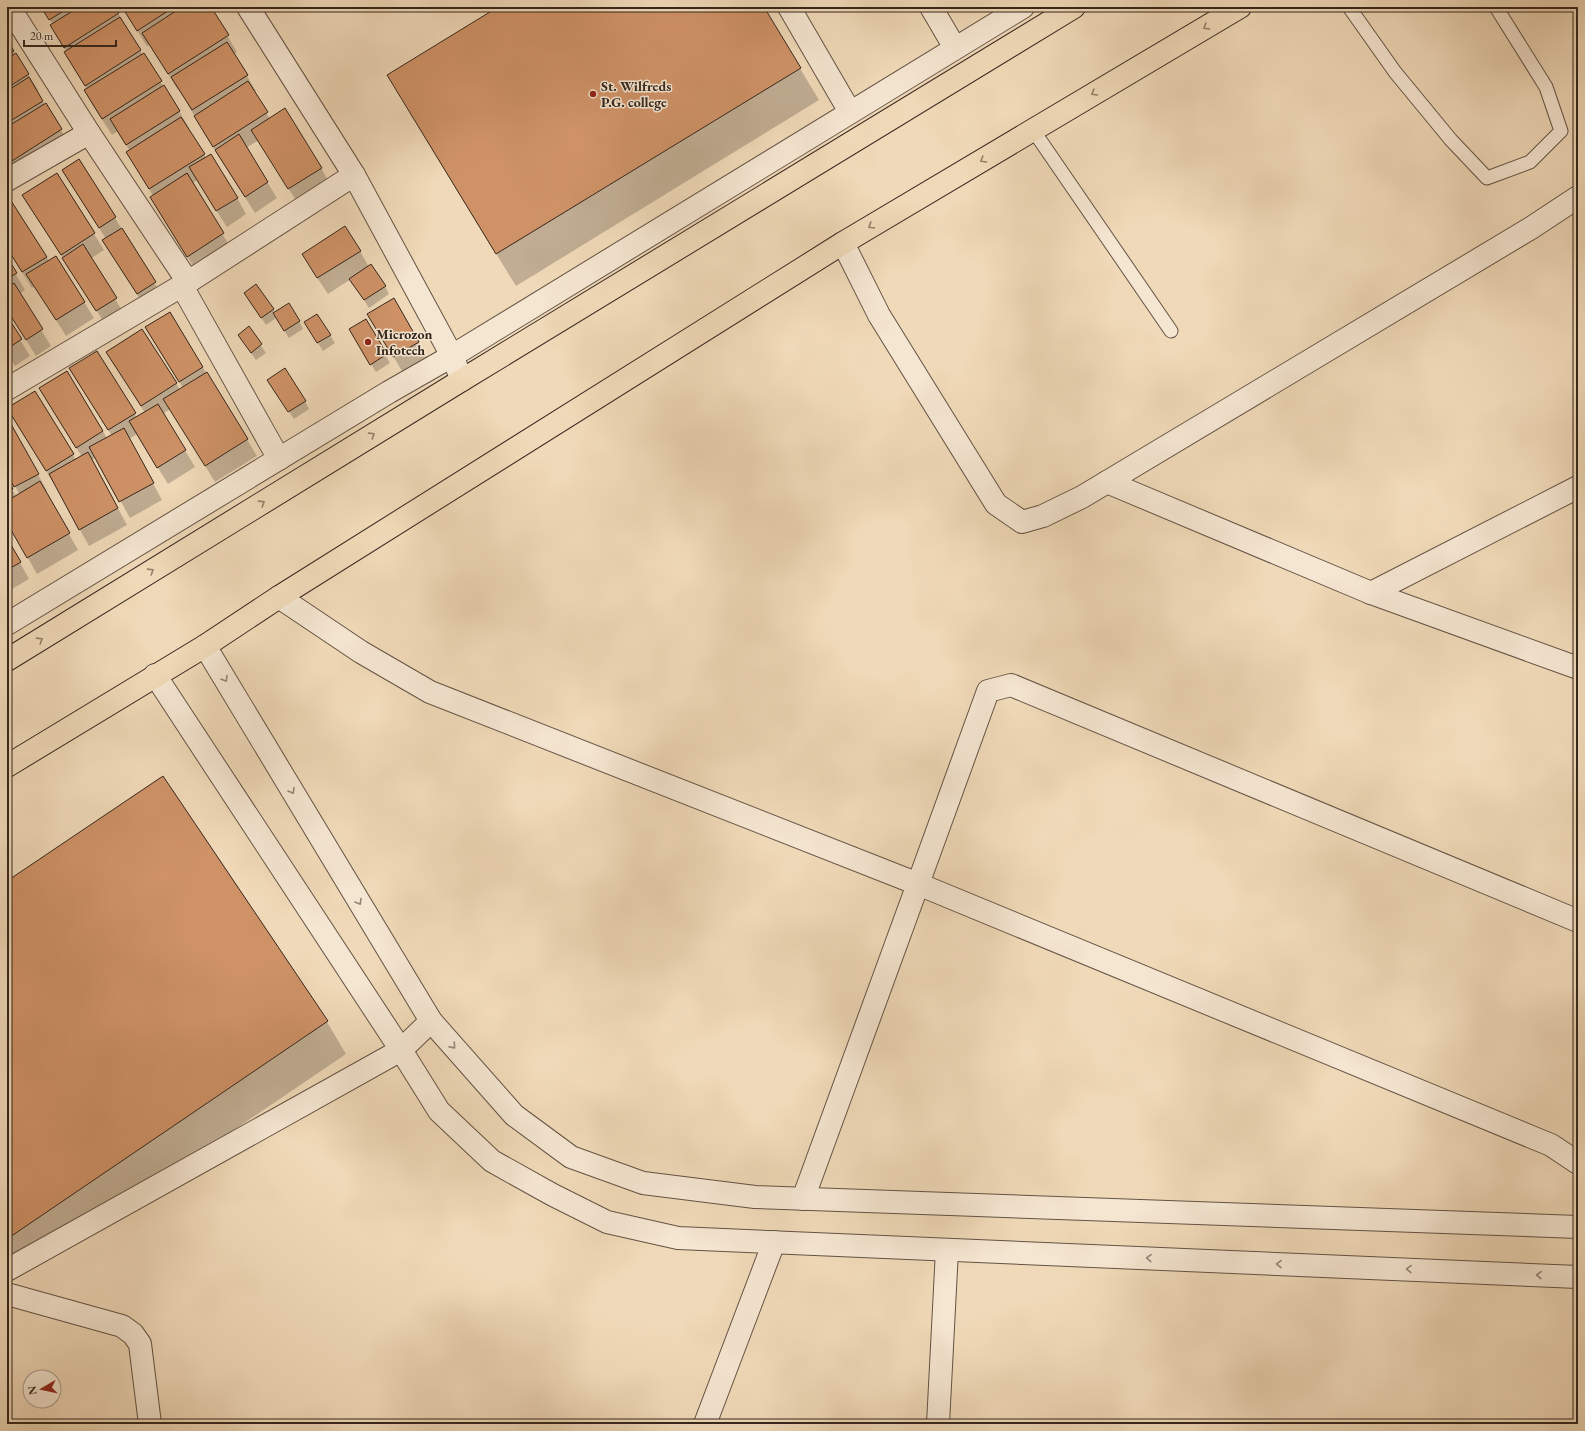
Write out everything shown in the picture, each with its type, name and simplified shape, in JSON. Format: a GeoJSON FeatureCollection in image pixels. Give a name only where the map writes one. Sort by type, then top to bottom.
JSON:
{"type":"FeatureCollection","features":[{"type":"Feature","properties":{"kind":"highway"},"geometry":{"type":"LineString","coordinates":[[7,660],[462,380],[1074,7]]}},
{"type":"Feature","properties":{"kind":"highway"},"geometry":{"type":"LineString","coordinates":[[7,766],[205,646],[279,597],[843,243],[1240,7]]}},
{"type":"Feature","properties":{"kind":"street"},"geometry":{"type":"LineString","coordinates":[[9,7],[185,284],[279,459]]}},
{"type":"Feature","properties":{"kind":"street"},"geometry":{"type":"LineString","coordinates":[[248,7],[354,175],[452,356],[462,380]]}},
{"type":"Feature","properties":{"kind":"street"},"geometry":{"type":"LineString","coordinates":[[789,7],[850,112]]}},
{"type":"Feature","properties":{"kind":"street"},"geometry":{"type":"LineString","coordinates":[[931,7],[955,48]]}},
{"type":"Feature","properties":{"kind":"street"},"geometry":{"type":"LineString","coordinates":[[7,624],[389,392],[452,356],[1023,7]]}},
{"type":"Feature","properties":{"kind":"street"},"geometry":{"type":"LineString","coordinates":[[7,180],[89,133]]}},
{"type":"Feature","properties":{"kind":"street"},"geometry":{"type":"LineString","coordinates":[[7,389],[185,284],[354,175]]}},
{"type":"Feature","properties":{"kind":"street"},"geometry":{"type":"LineString","coordinates":[[843,243],[879,315],[996,504],[1022,522],[1043,516],[1082,497],[1518,236],[1578,197]]}},
{"type":"Feature","properties":{"kind":"street"},"geometry":{"type":"LineString","coordinates":[[1107,482],[1371,593],[1578,668]]}},
{"type":"Feature","properties":{"kind":"street"},"geometry":{"type":"LineString","coordinates":[[1371,593],[1578,486]]}},
{"type":"Feature","properties":{"kind":"street"},"geometry":{"type":"LineString","coordinates":[[279,597],[360,652],[430,692],[918,884],[1551,1145],[1578,1163]]}},
{"type":"Feature","properties":{"kind":"street"},"geometry":{"type":"LineString","coordinates":[[205,646],[431,1021],[514,1115],[571,1157],[643,1183],[755,1198],[1578,1226]]}},
{"type":"Feature","properties":{"kind":"street"},"geometry":{"type":"LineString","coordinates":[[155,675],[401,1050],[439,1111],[492,1161],[553,1195],[607,1222],[678,1238],[1578,1277]]}},
{"type":"Feature","properties":{"kind":"street"},"geometry":{"type":"LineString","coordinates":[[803,1199],[988,691],[1012,685],[1578,921]]}},
{"type":"Feature","properties":{"kind":"street"},"geometry":{"type":"LineString","coordinates":[[7,1270],[401,1050],[431,1021]]}},
{"type":"Feature","properties":{"kind":"street"},"geometry":{"type":"LineString","coordinates":[[705,1424],[774,1242]]}},
{"type":"Feature","properties":{"kind":"street"},"geometry":{"type":"LineString","coordinates":[[938,1424],[947,1250]]}},
{"type":"Feature","properties":{"kind":"street"},"geometry":{"type":"LineString","coordinates":[[7,1294],[122,1326],[133,1334],[140,1344],[150,1424]]}},
{"type":"Feature","properties":{"kind":"lane"},"geometry":{"type":"LineString","coordinates":[[1349,7],[1395,72],[1452,140],[1487,178],[1530,162],[1560,131],[1546,87],[1496,7]]}},
{"type":"Feature","properties":{"kind":"lane"},"geometry":{"type":"LineString","coordinates":[[1033,130],[1171,330]]}},
{"type":"Feature","properties":{"kind":"building"},"geometry":{"type":"Polygon","coordinates":[[[41,7],[70,7],[49,20],[41,7]]]}},
{"type":"Feature","properties":{"kind":"building"},"geometry":{"type":"Polygon","coordinates":[[[79,7],[116,7],[119,13],[64,48],[50,25],[79,7]]]}},
{"type":"Feature","properties":{"kind":"building"},"geometry":{"type":"Polygon","coordinates":[[[122,7],[174,7],[137,31],[122,7]]]}},
{"type":"Feature","properties":{"kind":"building"},"geometry":{"type":"Polygon","coordinates":[[[182,7],[211,7],[229,35],[168,74],[142,33],[182,7]]]}},
{"type":"Feature","properties":{"kind":"building"},"geometry":{"type":"Polygon","coordinates":[[[498,7],[764,7],[801,68],[496,254],[387,75],[498,7]]]}},
{"type":"Feature","properties":{"kind":"building"},"geometry":{"type":"Polygon","coordinates":[[[120,17],[141,50],[85,86],[64,52],[120,17]]]}},
{"type":"Feature","properties":{"kind":"building"},"geometry":{"type":"Polygon","coordinates":[[[7,40],[14,51],[7,55],[7,40]]]}},
{"type":"Feature","properties":{"kind":"building"},"geometry":{"type":"Polygon","coordinates":[[[227,42],[248,75],[192,110],[171,77],[227,42]]]}},
{"type":"Feature","properties":{"kind":"building"},"geometry":{"type":"Polygon","coordinates":[[[16,53],[29,74],[7,88],[7,59],[16,53]]]}},
{"type":"Feature","properties":{"kind":"building"},"geometry":{"type":"Polygon","coordinates":[[[144,53],[162,81],[102,119],[84,90],[144,53]]]}},
{"type":"Feature","properties":{"kind":"building"},"geometry":{"type":"Polygon","coordinates":[[[29,77],[43,101],[7,123],[7,91],[29,77]]]}},
{"type":"Feature","properties":{"kind":"building"},"geometry":{"type":"Polygon","coordinates":[[[248,81],[268,112],[213,147],[194,116],[248,81]]]}},
{"type":"Feature","properties":{"kind":"building"},"geometry":{"type":"Polygon","coordinates":[[[164,85],[180,111],[126,145],[110,119],[164,85]]]}},
{"type":"Feature","properties":{"kind":"building"},"geometry":{"type":"Polygon","coordinates":[[[46,103],[62,129],[12,161],[7,153],[7,127],[46,103]]]}},
{"type":"Feature","properties":{"kind":"building"},"geometry":{"type":"Polygon","coordinates":[[[285,108],[322,168],[288,189],[251,130],[285,108]]]}},
{"type":"Feature","properties":{"kind":"building"},"geometry":{"type":"Polygon","coordinates":[[[181,117],[205,154],[149,189],[126,152],[181,117]]]}},
{"type":"Feature","properties":{"kind":"building"},"geometry":{"type":"Polygon","coordinates":[[[239,134],[268,182],[245,197],[215,150],[239,134]]]}},
{"type":"Feature","properties":{"kind":"building"},"geometry":{"type":"Polygon","coordinates":[[[211,154],[238,198],[216,211],[189,167],[211,154]]]}},
{"type":"Feature","properties":{"kind":"building"},"geometry":{"type":"Polygon","coordinates":[[[79,159],[116,217],[99,228],[62,170],[79,159]]]}},
{"type":"Feature","properties":{"kind":"building"},"geometry":{"type":"Polygon","coordinates":[[[57,173],[95,233],[61,255],[22,195],[57,173]]]}},
{"type":"Feature","properties":{"kind":"building"},"geometry":{"type":"Polygon","coordinates":[[[187,173],[224,233],[187,257],[150,197],[187,173]]]}},
{"type":"Feature","properties":{"kind":"building"},"geometry":{"type":"Polygon","coordinates":[[[8,196],[47,257],[22,272],[7,248],[8,196]]]}},
{"type":"Feature","properties":{"kind":"building"},"geometry":{"type":"Polygon","coordinates":[[[345,226],[361,251],[317,278],[302,254],[345,226]]]}},
{"type":"Feature","properties":{"kind":"building"},"geometry":{"type":"Polygon","coordinates":[[[122,228],[156,282],[137,294],[102,240],[122,228]]]}},
{"type":"Feature","properties":{"kind":"building"},"geometry":{"type":"Polygon","coordinates":[[[83,244],[117,298],[96,311],[62,258],[83,244]]]}},
{"type":"Feature","properties":{"kind":"building"},"geometry":{"type":"Polygon","coordinates":[[[56,256],[85,302],[56,320],[26,274],[56,256]]]}},
{"type":"Feature","properties":{"kind":"building"},"geometry":{"type":"Polygon","coordinates":[[[7,257],[17,273],[7,279],[7,257]]]}},
{"type":"Feature","properties":{"kind":"building"},"geometry":{"type":"Polygon","coordinates":[[[371,264],[386,286],[364,300],[349,279],[371,264]]]}},
{"type":"Feature","properties":{"kind":"building"},"geometry":{"type":"Polygon","coordinates":[[[14,283],[43,329],[26,340],[7,310],[7,288],[14,283]]]}},
{"type":"Feature","properties":{"kind":"building"},"geometry":{"type":"Polygon","coordinates":[[[256,284],[274,309],[261,318],[244,293],[256,284]]]}},
{"type":"Feature","properties":{"kind":"building"},"geometry":{"type":"Polygon","coordinates":[[[394,298],[419,342],[393,357],[367,314],[394,298]]]}},
{"type":"Feature","properties":{"kind":"building"},"geometry":{"type":"Polygon","coordinates":[[[289,303],[300,321],[284,331],[273,313],[289,303]]]}},
{"type":"Feature","properties":{"kind":"building"},"geometry":{"type":"Polygon","coordinates":[[[170,312],[203,367],[179,382],[145,327],[170,312]]]}},
{"type":"Feature","properties":{"kind":"building"},"geometry":{"type":"Polygon","coordinates":[[[317,314],[331,335],[317,343],[304,322],[317,314]]]}},
{"type":"Feature","properties":{"kind":"building"},"geometry":{"type":"Polygon","coordinates":[[[7,316],[22,339],[7,349],[7,316]]]}},
{"type":"Feature","properties":{"kind":"building","name":"Microzon Infotech"},"geometry":{"type":"Polygon","coordinates":[[[366,319],[387,354],[370,365],[349,329],[366,319]]]}},
{"type":"Feature","properties":{"kind":"building"},"geometry":{"type":"Polygon","coordinates":[[[249,326],[262,344],[251,353],[238,335],[249,326]]]}},
{"type":"Feature","properties":{"kind":"building"},"geometry":{"type":"Polygon","coordinates":[[[142,329],[177,383],[141,406],[106,352],[142,329]]]}},
{"type":"Feature","properties":{"kind":"building"},"geometry":{"type":"Polygon","coordinates":[[[97,351],[136,413],[108,430],[69,368],[97,351]]]}},
{"type":"Feature","properties":{"kind":"building"},"geometry":{"type":"Polygon","coordinates":[[[285,368],[306,401],[288,412],[267,380],[285,368]]]}},
{"type":"Feature","properties":{"kind":"building"},"geometry":{"type":"Polygon","coordinates":[[[67,371],[103,431],[76,448],[39,388],[67,371]]]}},
{"type":"Feature","properties":{"kind":"building"},"geometry":{"type":"Polygon","coordinates":[[[207,372],[248,439],[205,466],[163,399],[207,372]]]}},
{"type":"Feature","properties":{"kind":"building"},"geometry":{"type":"Polygon","coordinates":[[[35,391],[74,454],[46,471],[7,408],[35,391]]]}},
{"type":"Feature","properties":{"kind":"building"},"geometry":{"type":"Polygon","coordinates":[[[158,404],[186,450],[157,468],[129,421],[158,404]]]}},
{"type":"Feature","properties":{"kind":"building"},"geometry":{"type":"Polygon","coordinates":[[[7,417],[39,474],[14,487],[7,474],[7,417]]]}},
{"type":"Feature","properties":{"kind":"building"},"geometry":{"type":"Polygon","coordinates":[[[124,428],[154,483],[119,502],[89,447],[124,428]]]}},
{"type":"Feature","properties":{"kind":"building"},"geometry":{"type":"Polygon","coordinates":[[[88,452],[118,508],[79,530],[49,474],[88,452]]]}},
{"type":"Feature","properties":{"kind":"building"},"geometry":{"type":"Polygon","coordinates":[[[7,479],[13,489],[7,492],[7,479]]]}},
{"type":"Feature","properties":{"kind":"building"},"geometry":{"type":"Polygon","coordinates":[[[40,481],[70,533],[27,558],[7,523],[7,501],[40,481]]]}},
{"type":"Feature","properties":{"kind":"building"},"geometry":{"type":"Polygon","coordinates":[[[7,538],[21,562],[7,570],[7,538]]]}},
{"type":"Feature","properties":{"kind":"building"},"geometry":{"type":"Polygon","coordinates":[[[163,776],[328,1021],[7,1239],[7,881],[163,776]]]}},
{"type":"Feature","properties":{"kind":"place","name":"St. Wilfreds P.G. college"},"geometry":{"type":"Point","coordinates":[593,94]}},
{"type":"Feature","properties":{"kind":"place","name":"Microzon Infotech"},"geometry":{"type":"Point","coordinates":[368,342]}}]}
